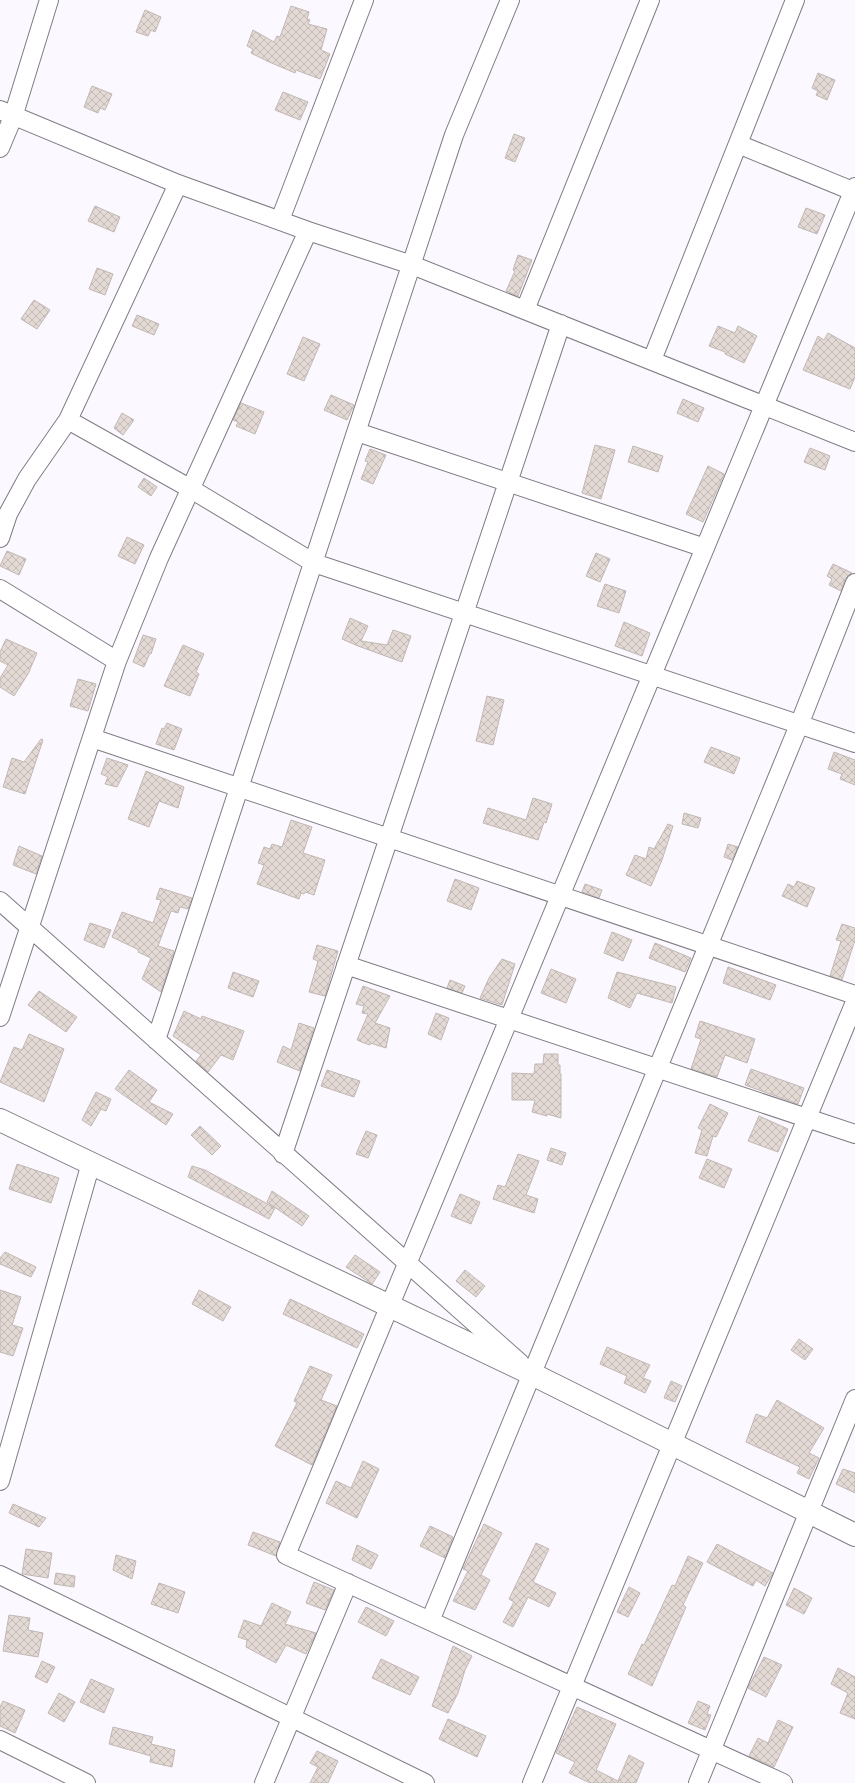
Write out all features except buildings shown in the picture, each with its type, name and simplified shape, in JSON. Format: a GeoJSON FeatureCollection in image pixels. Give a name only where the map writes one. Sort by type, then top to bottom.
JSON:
{"type":"FeatureCollection","features":[{"type":"Feature","properties":{"kind":"main road"},"geometry":{"type":"LineString","coordinates":[[0,1120],[532,1374],[855,1535]]}},
{"type":"Feature","properties":{"kind":"street"},"geometry":{"type":"LineString","coordinates":[[0,148],[7,113],[49,0]]}},
{"type":"Feature","properties":{"kind":"street"},"geometry":{"type":"LineString","coordinates":[[280,220],[364,0]]}},
{"type":"Feature","properties":{"kind":"street"},"geometry":{"type":"LineString","coordinates":[[156,1040],[454,135],[510,0]]}},
{"type":"Feature","properties":{"kind":"street"},"geometry":{"type":"LineString","coordinates":[[525,310],[650,0]]}},
{"type":"Feature","properties":{"kind":"street"},"geometry":{"type":"LineString","coordinates":[[652,360],[795,0]]}},
{"type":"Feature","properties":{"kind":"street"},"geometry":{"type":"LineString","coordinates":[[7,113],[178,184],[308,231],[412,265],[855,442]]}},
{"type":"Feature","properties":{"kind":"street"},"geometry":{"type":"LineString","coordinates":[[738,144],[854,190],[286,1555],[783,1783]]}},
{"type":"Feature","properties":{"kind":"street"},"geometry":{"type":"LineString","coordinates":[[0,538],[8,514],[27,479],[68,420],[178,184]]}},
{"type":"Feature","properties":{"kind":"street"},"geometry":{"type":"LineString","coordinates":[[0,1017],[117,661],[159,558],[308,231]]}},
{"type":"Feature","properties":{"kind":"street"},"geometry":{"type":"LineString","coordinates":[[283,1154],[561,324]]}},
{"type":"Feature","properties":{"kind":"street"},"geometry":{"type":"LineString","coordinates":[[68,420],[191,489],[314,563],[855,743]]}},
{"type":"Feature","properties":{"kind":"street"},"geometry":{"type":"LineString","coordinates":[[357,432],[705,548]]}},
{"type":"Feature","properties":{"kind":"street"},"geometry":{"type":"LineString","coordinates":[[430,1621],[799,725],[855,583]]}},
{"type":"Feature","properties":{"kind":"street"},"geometry":{"type":"LineString","coordinates":[[0,589],[117,661]]}},
{"type":"Feature","properties":{"kind":"street"},"geometry":{"type":"LineString","coordinates":[[92,738],[855,995]]}},
{"type":"Feature","properties":{"kind":"street"},"geometry":{"type":"LineString","coordinates":[[0,901],[532,1374]]}},
{"type":"Feature","properties":{"kind":"street"},"geometry":{"type":"LineString","coordinates":[[346,965],[855,1134]]}},
{"type":"Feature","properties":{"kind":"street"},"geometry":{"type":"LineString","coordinates":[[532,1783],[855,1002]]}},
{"type":"Feature","properties":{"kind":"street"},"geometry":{"type":"LineString","coordinates":[[0,1481],[91,1163]]}},
{"type":"Feature","properties":{"kind":"street"},"geometry":{"type":"LineString","coordinates":[[698,1783],[855,1399]]}},
{"type":"Feature","properties":{"kind":"street"},"geometry":{"type":"LineString","coordinates":[[0,1576],[425,1783]]}},
{"type":"Feature","properties":{"kind":"street"},"geometry":{"type":"LineString","coordinates":[[264,1783],[348,1583]]}},
{"type":"Feature","properties":{"kind":"street"},"geometry":{"type":"LineString","coordinates":[[0,1740],[86,1783]]}}]}
